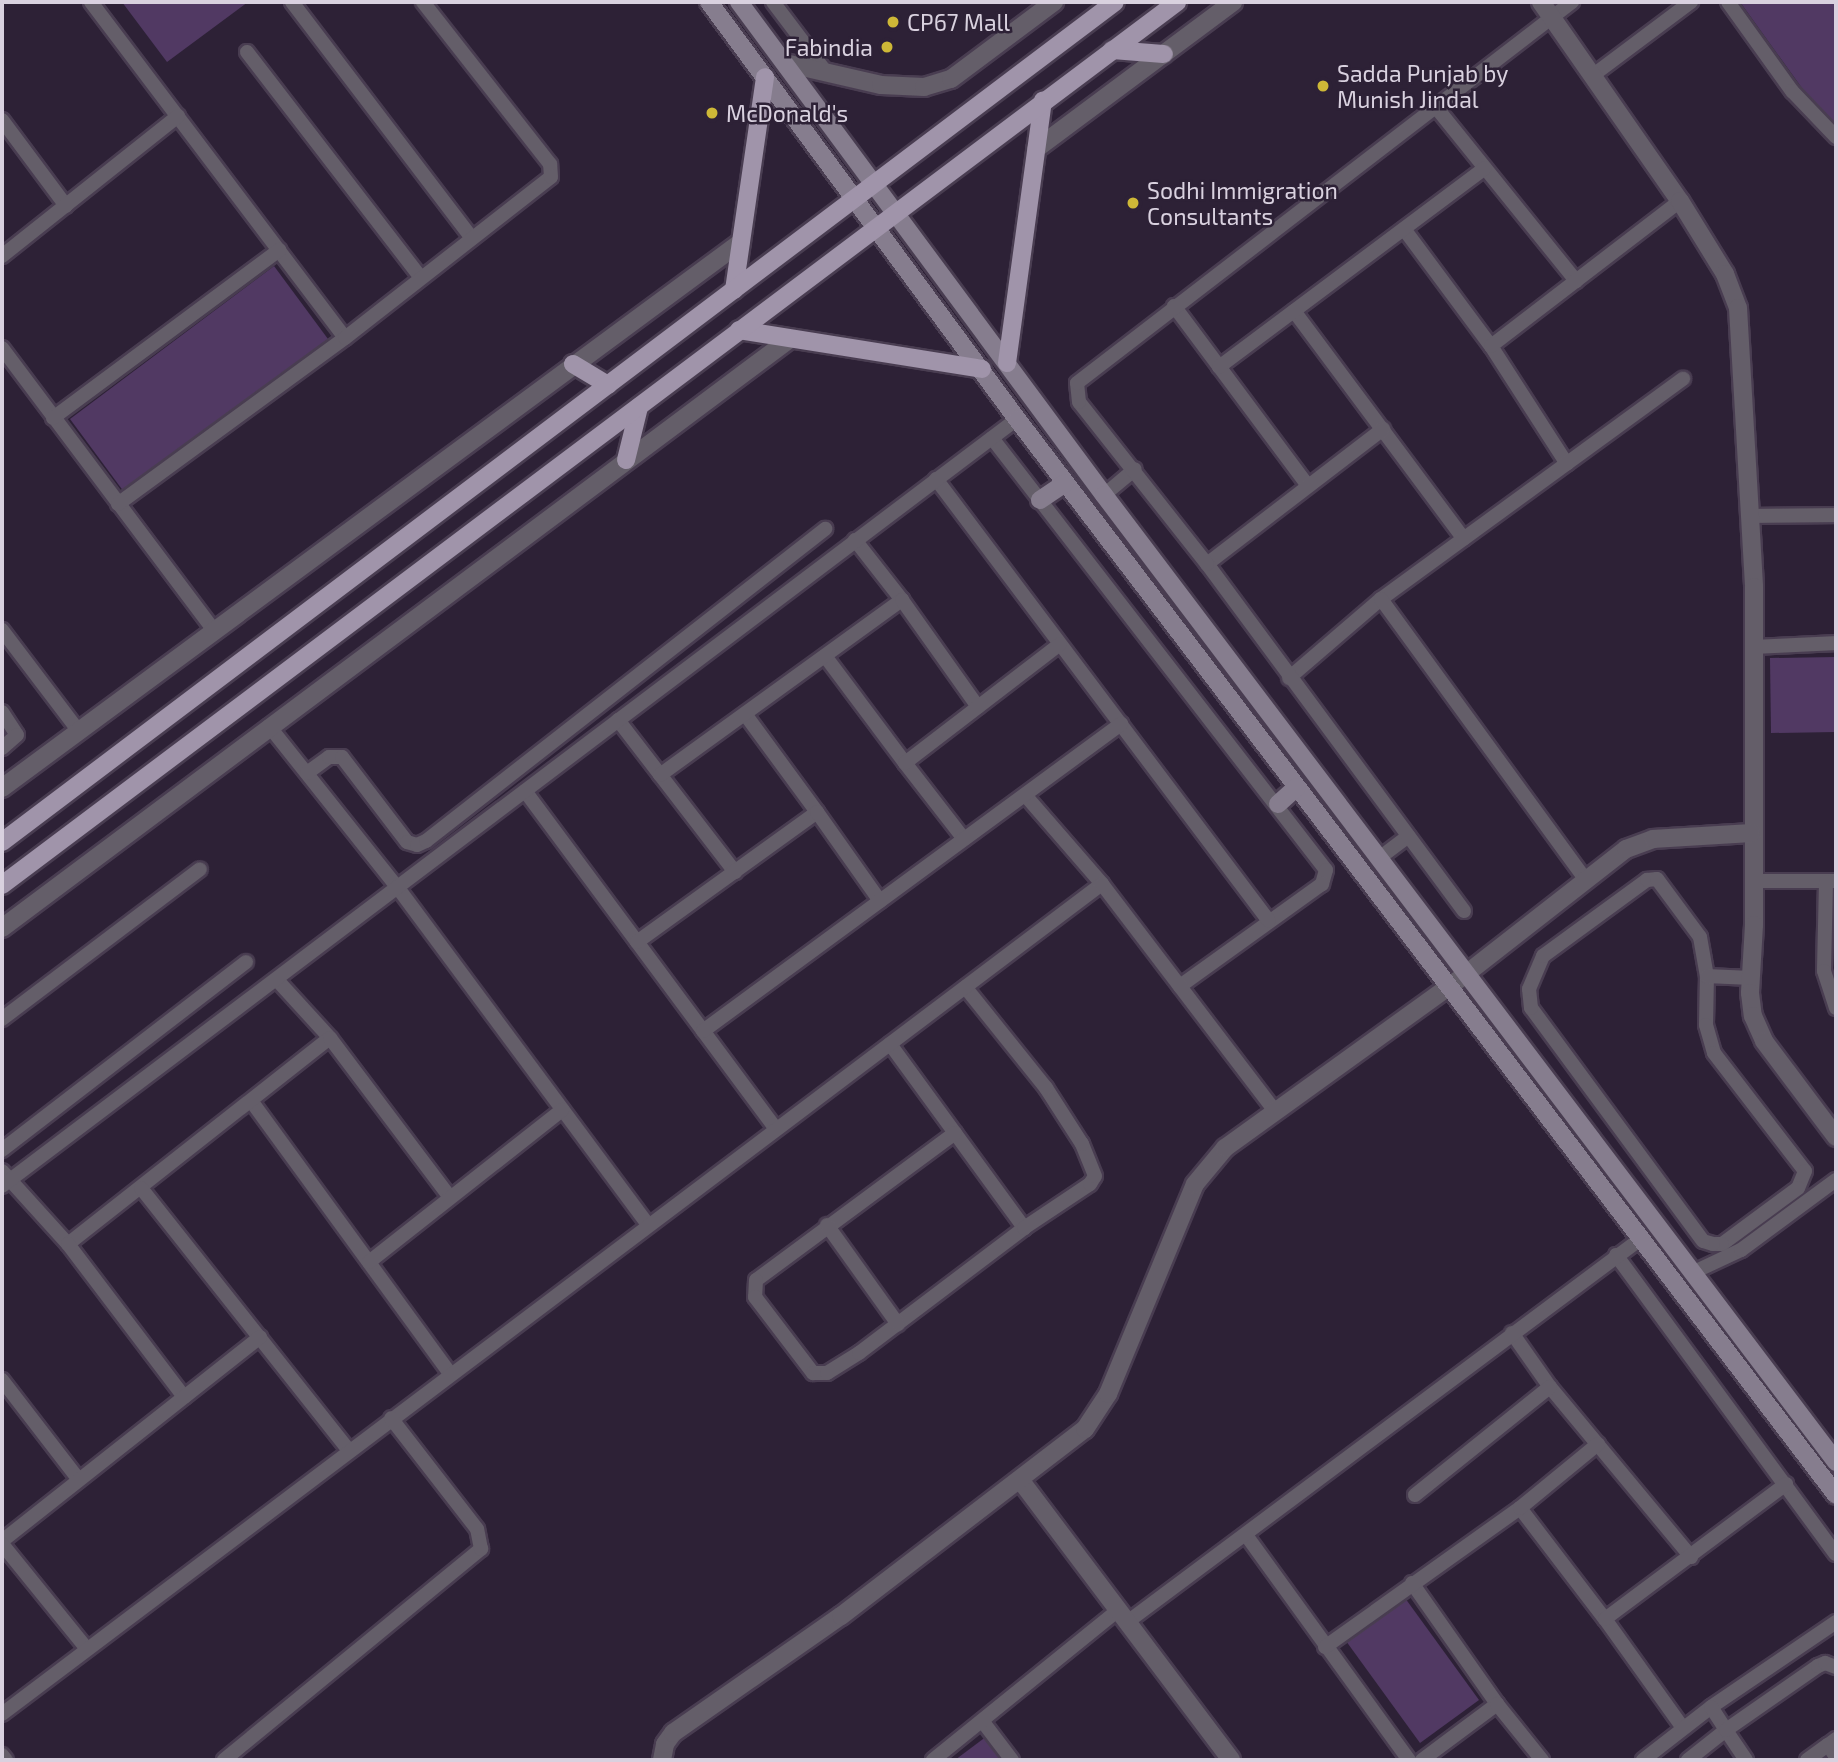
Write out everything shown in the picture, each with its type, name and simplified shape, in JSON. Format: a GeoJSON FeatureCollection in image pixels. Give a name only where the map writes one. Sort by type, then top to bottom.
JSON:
{"type":"FeatureCollection","features":[{"type":"Feature","properties":{"kind":"main road"},"geometry":{"type":"LineString","coordinates":[[709,2],[1065,483],[1639,1240],[1836,1495]]}},
{"type":"Feature","properties":{"kind":"main road"},"geometry":{"type":"LineString","coordinates":[[739,2],[877,183],[1104,495],[1836,1462]]}},
{"type":"Feature","properties":{"kind":"main road"},"geometry":{"type":"LineString","coordinates":[[2,842],[1115,2]]}},
{"type":"Feature","properties":{"kind":"main road"},"geometry":{"type":"LineString","coordinates":[[2,885],[877,226],[897,214],[1043,100],[1177,2]]}},
{"type":"Feature","properties":{"kind":"main road"},"geometry":{"type":"LineString","coordinates":[[1112,50],[1164,54]]}},
{"type":"Feature","properties":{"kind":"main road"},"geometry":{"type":"LineString","coordinates":[[734,290],[765,77]]}},
{"type":"Feature","properties":{"kind":"main road"},"geometry":{"type":"LineString","coordinates":[[1007,363],[1043,100]]}},
{"type":"Feature","properties":{"kind":"main road"},"geometry":{"type":"LineString","coordinates":[[739,330],[982,369]]}},
{"type":"Feature","properties":{"kind":"main road"},"geometry":{"type":"LineString","coordinates":[[573,364],[608,385]]}},
{"type":"Feature","properties":{"kind":"main road"},"geometry":{"type":"LineString","coordinates":[[626,460],[639,407]]}},
{"type":"Feature","properties":{"kind":"main road"},"geometry":{"type":"LineString","coordinates":[[1040,500],[1065,483]]}},
{"type":"Feature","properties":{"kind":"main road"},"geometry":{"type":"LineString","coordinates":[[1278,804],[1297,787]]}},
{"type":"Feature","properties":{"kind":"street"},"geometry":{"type":"LineString","coordinates":[[92,2],[345,338]]}},
{"type":"Feature","properties":{"kind":"street"},"geometry":{"type":"LineString","coordinates":[[292,2],[472,238]]}},
{"type":"Feature","properties":{"kind":"street"},"geometry":{"type":"LineString","coordinates":[[118,504],[345,338],[472,238],[545,187],[551,177],[550,164],[423,2]]}},
{"type":"Feature","properties":{"kind":"street"},"geometry":{"type":"LineString","coordinates":[[773,2],[826,72]]}},
{"type":"Feature","properties":{"kind":"street"},"geometry":{"type":"LineString","coordinates":[[785,63],[903,87],[924,87],[951,79],[1055,2]]}},
{"type":"Feature","properties":{"kind":"street"},"geometry":{"type":"LineString","coordinates":[[1036,149],[1233,2]]}},
{"type":"Feature","properties":{"kind":"street"},"geometry":{"type":"LineString","coordinates":[[1541,2],[1680,201],[1725,274],[1738,308],[1752,516],[1755,647],[1751,833],[1754,881],[1751,978],[1753,1016],[1764,1041],[1836,1138]]}},
{"type":"Feature","properties":{"kind":"street"},"geometry":{"type":"LineString","coordinates":[[1464,911],[1135,469],[1079,402],[1077,383],[1572,2]]}},
{"type":"Feature","properties":{"kind":"street"},"geometry":{"type":"LineString","coordinates":[[1592,76],[1690,2]]}},
{"type":"Feature","properties":{"kind":"street"},"geometry":{"type":"LineString","coordinates":[[1728,2],[1792,91],[1836,137]]}},
{"type":"Feature","properties":{"kind":"street"},"geometry":{"type":"LineString","coordinates":[[247,52],[422,278]]}},
{"type":"Feature","properties":{"kind":"street"},"geometry":{"type":"LineString","coordinates":[[1435,106],[1576,281]]}},
{"type":"Feature","properties":{"kind":"street"},"geometry":{"type":"LineString","coordinates":[[2,256],[178,116]]}},
{"type":"Feature","properties":{"kind":"street"},"geometry":{"type":"LineString","coordinates":[[2,120],[66,206]]}},
{"type":"Feature","properties":{"kind":"street"},"geometry":{"type":"LineString","coordinates":[[1219,367],[1485,168]]}},
{"type":"Feature","properties":{"kind":"street"},"geometry":{"type":"LineString","coordinates":[[1492,346],[1680,201]]}},
{"type":"Feature","properties":{"kind":"street"},"geometry":{"type":"LineString","coordinates":[[1404,229],[1492,346],[1567,464]]}},
{"type":"Feature","properties":{"kind":"street"},"geometry":{"type":"LineString","coordinates":[[2,788],[213,629],[741,242]]}},
{"type":"Feature","properties":{"kind":"street"},"geometry":{"type":"LineString","coordinates":[[54,418],[279,250]]}},
{"type":"Feature","properties":{"kind":"street"},"geometry":{"type":"LineString","coordinates":[[1174,306],[1308,486]]}},
{"type":"Feature","properties":{"kind":"street"},"geometry":{"type":"LineString","coordinates":[[1294,311],[1464,539]]}},
{"type":"Feature","properties":{"kind":"street"},"geometry":{"type":"LineString","coordinates":[[2,928],[790,339]]}},
{"type":"Feature","properties":{"kind":"street"},"geometry":{"type":"LineString","coordinates":[[2,348],[213,629]]}},
{"type":"Feature","properties":{"kind":"street"},"geometry":{"type":"LineString","coordinates":[[1289,678],[1381,600],[1683,379]]}},
{"type":"Feature","properties":{"kind":"street"},"geometry":{"type":"LineString","coordinates":[[184,1397],[68,1244],[5,1179],[277,980],[1017,419]]}},
{"type":"Feature","properties":{"kind":"street"},"geometry":{"type":"LineString","coordinates":[[1206,564],[1383,429]]}},
{"type":"Feature","properties":{"kind":"street"},"geometry":{"type":"LineString","coordinates":[[992,438],[1278,804],[1326,870],[1321,884],[1180,986]]}},
{"type":"Feature","properties":{"kind":"street"},"geometry":{"type":"LineString","coordinates":[[1104,495],[1135,469]]}},
{"type":"Feature","properties":{"kind":"street"},"geometry":{"type":"LineString","coordinates":[[936,479],[1269,921]]}},
{"type":"Feature","properties":{"kind":"street"},"geometry":{"type":"LineString","coordinates":[[1752,516],[1836,515]]}},
{"type":"Feature","properties":{"kind":"street"},"geometry":{"type":"LineString","coordinates":[[307,773],[329,757],[342,757],[407,842],[417,845],[426,841],[825,529]]}},
{"type":"Feature","properties":{"kind":"street"},"geometry":{"type":"LineString","coordinates":[[855,540],[902,600],[978,707]]}},
{"type":"Feature","properties":{"kind":"street"},"geometry":{"type":"LineString","coordinates":[[783,561],[801,581]]}},
{"type":"Feature","properties":{"kind":"street"},"geometry":{"type":"LineString","coordinates":[[660,775],[902,600]]}},
{"type":"Feature","properties":{"kind":"street"},"geometry":{"type":"LineString","coordinates":[[1381,600],[1585,879]]}},
{"type":"Feature","properties":{"kind":"street"},"geometry":{"type":"LineString","coordinates":[[2,630],[78,730]]}},
{"type":"Feature","properties":{"kind":"street"},"geometry":{"type":"LineString","coordinates":[[1755,647],[1836,643]]}},
{"type":"Feature","properties":{"kind":"street"},"geometry":{"type":"LineString","coordinates":[[905,763],[1060,644]]}},
{"type":"Feature","properties":{"kind":"street"},"geometry":{"type":"LineString","coordinates":[[825,656],[964,839]]}},
{"type":"Feature","properties":{"kind":"street"},"geometry":{"type":"LineString","coordinates":[[2,712],[17,735],[2,748]]}},
{"type":"Feature","properties":{"kind":"street"},"geometry":{"type":"LineString","coordinates":[[745,714],[880,901]]}},
{"type":"Feature","properties":{"kind":"street"},"geometry":{"type":"LineString","coordinates":[[618,720],[735,872]]}},
{"type":"Feature","properties":{"kind":"street"},"geometry":{"type":"LineString","coordinates":[[703,1031],[1121,724]]}},
{"type":"Feature","properties":{"kind":"street"},"geometry":{"type":"LineString","coordinates":[[269,726],[398,888],[648,1225]]}},
{"type":"Feature","properties":{"kind":"street"},"geometry":{"type":"LineString","coordinates":[[525,791],[776,1129]]}},
{"type":"Feature","properties":{"kind":"street"},"geometry":{"type":"LineString","coordinates":[[1025,794],[1102,884],[1275,1111]]}},
{"type":"Feature","properties":{"kind":"street"},"geometry":{"type":"LineString","coordinates":[[637,942],[817,812]]}},
{"type":"Feature","properties":{"kind":"street"},"geometry":{"type":"LineString","coordinates":[[659,1759],[673,1733],[841,1616],[1021,1481],[1098,1414],[1195,1184],[1225,1148],[1466,974],[1626,849],[1654,839],[1751,833]]}},
{"type":"Feature","properties":{"kind":"street"},"geometry":{"type":"LineString","coordinates":[[1378,859],[1408,836]]}},
{"type":"Feature","properties":{"kind":"street"},"geometry":{"type":"LineString","coordinates":[[2,1019],[200,869]]}},
{"type":"Feature","properties":{"kind":"street"},"geometry":{"type":"LineString","coordinates":[[1647,880],[1663,882],[1690,918],[1706,953],[1707,976],[1706,1025],[1714,1053],[1805,1171],[1798,1188],[1722,1244],[1703,1241],[1531,1008],[1530,999],[1533,972],[1543,956],[1647,880]]}},
{"type":"Feature","properties":{"kind":"street"},"geometry":{"type":"LineString","coordinates":[[1754,881],[1831,882],[1830,971],[1836,1008]]}},
{"type":"Feature","properties":{"kind":"street"},"geometry":{"type":"LineString","coordinates":[[2,1714],[1102,884]]}},
{"type":"Feature","properties":{"kind":"street"},"geometry":{"type":"LineString","coordinates":[[2,1150],[246,962]]}},
{"type":"Feature","properties":{"kind":"street"},"geometry":{"type":"LineString","coordinates":[[1707,976],[1751,978]]}},
{"type":"Feature","properties":{"kind":"street"},"geometry":{"type":"LineString","coordinates":[[277,980],[330,1038],[450,1197]]}},
{"type":"Feature","properties":{"kind":"street"},"geometry":{"type":"LineString","coordinates":[[955,1133],[827,1225],[757,1280],[754,1297],[813,1373],[827,1373],[898,1324],[1024,1228],[1090,1184],[1095,1176],[1082,1144],[1046,1088],[965,987]]}},
{"type":"Feature","properties":{"kind":"street"},"geometry":{"type":"LineString","coordinates":[[68,1244],[252,1102],[330,1038]]}},
{"type":"Feature","properties":{"kind":"street"},"geometry":{"type":"LineString","coordinates":[[890,1044],[1024,1228]]}},
{"type":"Feature","properties":{"kind":"street"},"geometry":{"type":"LineString","coordinates":[[252,1102],[450,1374]]}},
{"type":"Feature","properties":{"kind":"street"},"geometry":{"type":"LineString","coordinates":[[369,1262],[562,1110]]}},
{"type":"Feature","properties":{"kind":"street"},"geometry":{"type":"LineString","coordinates":[[1694,1272],[1741,1250],[1836,1180]]}},
{"type":"Feature","properties":{"kind":"street"},"geometry":{"type":"LineString","coordinates":[[141,1188],[349,1450]]}},
{"type":"Feature","properties":{"kind":"street"},"geometry":{"type":"LineString","coordinates":[[827,1225],[898,1324]]}},
{"type":"Feature","properties":{"kind":"street"},"geometry":{"type":"LineString","coordinates":[[933,1760],[1121,1617],[1246,1535],[1511,1333],[1639,1240]]}},
{"type":"Feature","properties":{"kind":"street"},"geometry":{"type":"LineString","coordinates":[[1616,1255],[1836,1553]]}},
{"type":"Feature","properties":{"kind":"street"},"geometry":{"type":"LineString","coordinates":[[1511,1333],[1550,1387],[1691,1558]]}},
{"type":"Feature","properties":{"kind":"street"},"geometry":{"type":"LineString","coordinates":[[87,1649],[2,1543],[260,1337]]}},
{"type":"Feature","properties":{"kind":"street"},"geometry":{"type":"LineString","coordinates":[[2,1380],[79,1480]]}},
{"type":"Feature","properties":{"kind":"street"},"geometry":{"type":"LineString","coordinates":[[1415,1495],[1550,1387]]}},
{"type":"Feature","properties":{"kind":"street"},"geometry":{"type":"LineString","coordinates":[[224,1760],[481,1549],[477,1529],[391,1418]]}},
{"type":"Feature","properties":{"kind":"street"},"geometry":{"type":"LineString","coordinates":[[1325,1647],[1520,1508],[1598,1444]]}},
{"type":"Feature","properties":{"kind":"street"},"geometry":{"type":"LineString","coordinates":[[1021,1481],[1231,1760]]}},
{"type":"Feature","properties":{"kind":"street"},"geometry":{"type":"LineString","coordinates":[[1605,1619],[1691,1558],[1786,1484]]}},
{"type":"Feature","properties":{"kind":"street"},"geometry":{"type":"LineString","coordinates":[[1520,1508],[1605,1619],[1683,1728]]}},
{"type":"Feature","properties":{"kind":"street"},"geometry":{"type":"LineString","coordinates":[[1246,1535],[1409,1760]]}},
{"type":"Feature","properties":{"kind":"street"},"geometry":{"type":"LineString","coordinates":[[1412,1583],[1497,1704],[1542,1760]]}},
{"type":"Feature","properties":{"kind":"street"},"geometry":{"type":"LineString","coordinates":[[1643,1760],[1711,1707],[1836,1622]]}},
{"type":"Feature","properties":{"kind":"street"},"geometry":{"type":"LineString","coordinates":[[1688,1760],[1818,1666],[1825,1663],[1836,1667]]}},
{"type":"Feature","properties":{"kind":"street"},"geometry":{"type":"LineString","coordinates":[[1422,1760],[1497,1704]]}},
{"type":"Feature","properties":{"kind":"street"},"geometry":{"type":"LineString","coordinates":[[1711,1707],[1746,1760]]}},
{"type":"Feature","properties":{"kind":"street"},"geometry":{"type":"LineString","coordinates":[[983,1721],[1012,1760]]}},
{"type":"Feature","properties":{"kind":"street"},"geometry":{"type":"LineString","coordinates":[[1807,1760],[1834,1747]]}},
{"type":"Feature","properties":{"kind":"street"},"geometry":{"type":"LineString","coordinates":[[2,1755],[6,1760]]}},
{"type":"Feature","properties":{"kind":"shaded area"},"geometry":{"type":"Polygon","coordinates":[[[122,2],[248,2],[167,62],[122,2]]]}},
{"type":"Feature","properties":{"kind":"shaded area"},"geometry":{"type":"Polygon","coordinates":[[[1740,2],[1836,2],[1836,128],[1827,123],[1740,2]]]}},
{"type":"Feature","properties":{"kind":"shaded area"},"geometry":{"type":"Polygon","coordinates":[[[274,266],[328,339],[124,492],[70,419],[274,266]]]}},
{"type":"Feature","properties":{"kind":"shaded area"},"geometry":{"type":"Polygon","coordinates":[[[1836,657],[1836,732],[1771,733],[1770,658],[1836,657]]]}},
{"type":"Feature","properties":{"kind":"shaded area"},"geometry":{"type":"Polygon","coordinates":[[[1405,1598],[1479,1700],[1420,1743],[1346,1641],[1405,1598]]]}},
{"type":"Feature","properties":{"kind":"shaded area"},"geometry":{"type":"Polygon","coordinates":[[[987,1736],[1006,1760],[955,1760],[987,1736]]]}},
{"type":"Feature","properties":{"kind":"place","name":"CP67 Mall"},"geometry":{"type":"Point","coordinates":[893,22]}},
{"type":"Feature","properties":{"kind":"place","name":"Fabindia"},"geometry":{"type":"Point","coordinates":[887,47]}},
{"type":"Feature","properties":{"kind":"place","name":"Sadda Punjab by Munish Jindal"},"geometry":{"type":"Point","coordinates":[1323,86]}},
{"type":"Feature","properties":{"kind":"place","name":"McDonald's"},"geometry":{"type":"Point","coordinates":[712,113]}},
{"type":"Feature","properties":{"kind":"place","name":"Sodhi Immigration Consultants"},"geometry":{"type":"Point","coordinates":[1133,203]}}]}
